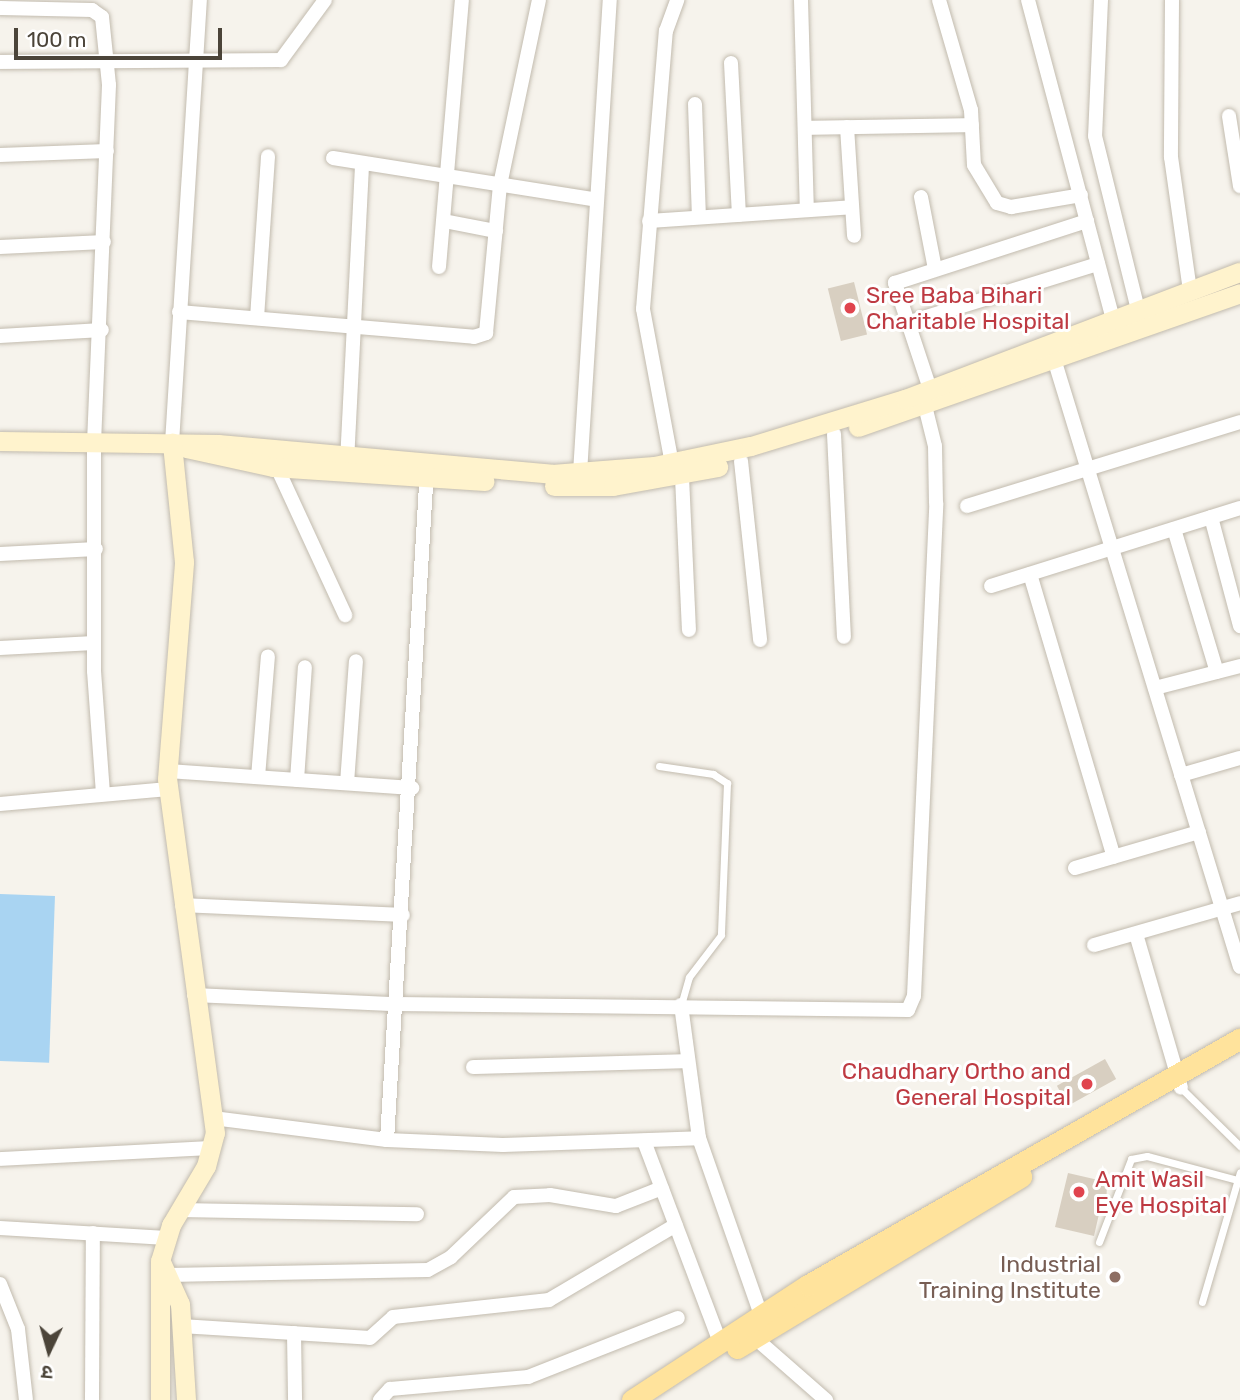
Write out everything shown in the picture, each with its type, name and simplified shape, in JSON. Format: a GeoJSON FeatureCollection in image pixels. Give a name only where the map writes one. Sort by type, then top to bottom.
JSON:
{"type":"FeatureCollection","features":[{"type":"Feature","properties":{"kind":"main road"},"geometry":{"type":"LineString","coordinates":[[654,1400],[1178,1081],[1240,1039]]}},
{"type":"Feature","properties":{"kind":"main road"},"geometry":{"type":"LineString","coordinates":[[632,1400],[761,1315],[1178,1081],[1240,1054]]}},
{"type":"Feature","properties":{"kind":"street"},"geometry":{"type":"LineString","coordinates":[[160,1400],[167,1238],[213,1148],[213,1118],[182,905],[168,780],[184,562],[172,443],[192,56],[200,0]]}},
{"type":"Feature","properties":{"kind":"street"},"geometry":{"type":"LineString","coordinates":[[0,62],[192,56],[281,60],[325,0]]}},
{"type":"Feature","properties":{"kind":"street"},"geometry":{"type":"LineString","coordinates":[[439,267],[462,0]]}},
{"type":"Feature","properties":{"kind":"street"},"geometry":{"type":"LineString","coordinates":[[179,312],[481,337],[488,326],[500,185],[539,0]]}},
{"type":"Feature","properties":{"kind":"street"},"geometry":{"type":"LineString","coordinates":[[580,472],[610,0]]}},
{"type":"Feature","properties":{"kind":"street"},"geometry":{"type":"LineString","coordinates":[[677,0],[666,31],[649,220],[644,323],[677,470],[689,630]]}},
{"type":"Feature","properties":{"kind":"street"},"geometry":{"type":"LineString","coordinates":[[800,0],[807,210]]}},
{"type":"Feature","properties":{"kind":"street"},"geometry":{"type":"LineString","coordinates":[[939,0],[972,125],[974,165],[997,203],[1012,207],[1081,195]]}},
{"type":"Feature","properties":{"kind":"street"},"geometry":{"type":"LineString","coordinates":[[1028,0],[1115,327]]}},
{"type":"Feature","properties":{"kind":"street"},"geometry":{"type":"LineString","coordinates":[[1101,0],[1095,136],[1138,310]]}},
{"type":"Feature","properties":{"kind":"street"},"geometry":{"type":"LineString","coordinates":[[1172,0],[1171,157],[1190,291]]}},
{"type":"Feature","properties":{"kind":"street"},"geometry":{"type":"LineString","coordinates":[[0,8],[92,5],[103,17],[107,150],[102,330],[94,440],[94,643],[103,794]]}},
{"type":"Feature","properties":{"kind":"street"},"geometry":{"type":"LineString","coordinates":[[731,64],[739,215]]}},
{"type":"Feature","properties":{"kind":"street"},"geometry":{"type":"LineString","coordinates":[[695,104],[699,217]]}},
{"type":"Feature","properties":{"kind":"street"},"geometry":{"type":"LineString","coordinates":[[1229,116],[1240,186]]}},
{"type":"Feature","properties":{"kind":"street"},"geometry":{"type":"LineString","coordinates":[[805,128],[972,125]]}},
{"type":"Feature","properties":{"kind":"street"},"geometry":{"type":"LineString","coordinates":[[847,127],[853,236]]}},
{"type":"Feature","properties":{"kind":"street"},"geometry":{"type":"LineString","coordinates":[[0,155],[107,150]]}},
{"type":"Feature","properties":{"kind":"street"},"geometry":{"type":"LineString","coordinates":[[257,318],[268,156]]}},
{"type":"Feature","properties":{"kind":"street"},"geometry":{"type":"LineString","coordinates":[[333,158],[597,200]]}},
{"type":"Feature","properties":{"kind":"street"},"geometry":{"type":"LineString","coordinates":[[347,463],[362,163]]}},
{"type":"Feature","properties":{"kind":"street"},"geometry":{"type":"LineString","coordinates":[[921,197],[935,269]]}},
{"type":"Feature","properties":{"kind":"street"},"geometry":{"type":"LineString","coordinates":[[649,220],[852,207]]}},
{"type":"Feature","properties":{"kind":"street"},"geometry":{"type":"LineString","coordinates":[[444,221],[495,231]]}},
{"type":"Feature","properties":{"kind":"street"},"geometry":{"type":"LineString","coordinates":[[194,995],[396,1004],[681,1005],[898,1010],[912,1004],[936,503],[935,446],[928,398],[895,283],[1087,221]]}},
{"type":"Feature","properties":{"kind":"street"},"geometry":{"type":"LineString","coordinates":[[0,247],[104,242]]}},
{"type":"Feature","properties":{"kind":"street"},"geometry":{"type":"LineString","coordinates":[[907,323],[1098,264]]}},
{"type":"Feature","properties":{"kind":"street"},"geometry":{"type":"LineString","coordinates":[[1115,327],[1138,310],[1240,272]]}},
{"type":"Feature","properties":{"kind":"street"},"geometry":{"type":"LineString","coordinates":[[427,470],[677,470],[741,461],[834,434],[1115,327],[1240,294]]}},
{"type":"Feature","properties":{"kind":"street"},"geometry":{"type":"LineString","coordinates":[[0,336],[102,330]]}},
{"type":"Feature","properties":{"kind":"street"},"geometry":{"type":"LineString","coordinates":[[1052,349],[1240,967]]}},
{"type":"Feature","properties":{"kind":"street"},"geometry":{"type":"LineString","coordinates":[[0,441],[172,443],[274,458],[613,486],[928,398]]}},
{"type":"Feature","properties":{"kind":"street"},"geometry":{"type":"LineString","coordinates":[[967,506],[1240,422]]}},
{"type":"Feature","properties":{"kind":"street"},"geometry":{"type":"LineString","coordinates":[[834,434],[844,637]]}},
{"type":"Feature","properties":{"kind":"street"},"geometry":{"type":"LineString","coordinates":[[274,458],[345,615]]}},
{"type":"Feature","properties":{"kind":"street"},"geometry":{"type":"LineString","coordinates":[[741,461],[761,639]]}},
{"type":"Feature","properties":{"kind":"street"},"geometry":{"type":"LineString","coordinates":[[387,1140],[412,788],[427,470]]}},
{"type":"Feature","properties":{"kind":"street"},"geometry":{"type":"LineString","coordinates":[[991,586],[1240,508]]}},
{"type":"Feature","properties":{"kind":"street"},"geometry":{"type":"LineString","coordinates":[[1211,517],[1240,626]]}},
{"type":"Feature","properties":{"kind":"street"},"geometry":{"type":"LineString","coordinates":[[1174,529],[1217,672]]}},
{"type":"Feature","properties":{"kind":"street"},"geometry":{"type":"LineString","coordinates":[[0,554],[96,549]]}},
{"type":"Feature","properties":{"kind":"street"},"geometry":{"type":"LineString","coordinates":[[1030,574],[1114,857]]}},
{"type":"Feature","properties":{"kind":"street"},"geometry":{"type":"LineString","coordinates":[[0,648],[94,643]]}},
{"type":"Feature","properties":{"kind":"street"},"geometry":{"type":"LineString","coordinates":[[258,777],[268,656]]}},
{"type":"Feature","properties":{"kind":"street"},"geometry":{"type":"LineString","coordinates":[[346,783],[356,661]]}},
{"type":"Feature","properties":{"kind":"street"},"geometry":{"type":"LineString","coordinates":[[1155,688],[1240,666]]}},
{"type":"Feature","properties":{"kind":"street"},"geometry":{"type":"LineString","coordinates":[[297,780],[305,667]]}},
{"type":"Feature","properties":{"kind":"street"},"geometry":{"type":"LineString","coordinates":[[1181,775],[1240,758]]}},
{"type":"Feature","properties":{"kind":"street"},"geometry":{"type":"LineString","coordinates":[[0,804],[103,794],[168,780],[258,777],[412,788]]}},
{"type":"Feature","properties":{"kind":"street"},"geometry":{"type":"LineString","coordinates":[[1074,868],[1199,832]]}},
{"type":"Feature","properties":{"kind":"street"},"geometry":{"type":"LineString","coordinates":[[1094,945],[1240,904]]}},
{"type":"Feature","properties":{"kind":"street"},"geometry":{"type":"LineString","coordinates":[[182,905],[403,915]]}},
{"type":"Feature","properties":{"kind":"street"},"geometry":{"type":"LineString","coordinates":[[1136,934],[1178,1081]]}},
{"type":"Feature","properties":{"kind":"street"},"geometry":{"type":"LineString","coordinates":[[681,1005],[685,1061],[699,1138],[761,1315]]}},
{"type":"Feature","properties":{"kind":"street"},"geometry":{"type":"LineString","coordinates":[[473,1067],[685,1061]]}},
{"type":"Feature","properties":{"kind":"street"},"geometry":{"type":"LineString","coordinates":[[213,1118],[387,1140],[536,1146],[699,1138]]}},
{"type":"Feature","properties":{"kind":"street"},"geometry":{"type":"LineString","coordinates":[[644,1141],[720,1342]]}},
{"type":"Feature","properties":{"kind":"street"},"geometry":{"type":"LineString","coordinates":[[0,1159],[213,1148]]}},
{"type":"Feature","properties":{"kind":"street"},"geometry":{"type":"LineString","coordinates":[[164,1268],[428,1270],[451,1257],[514,1197],[550,1195],[616,1206],[662,1188]]}},
{"type":"Feature","properties":{"kind":"street"},"geometry":{"type":"LineString","coordinates":[[179,1210],[418,1214]]}},
{"type":"Feature","properties":{"kind":"street"},"geometry":{"type":"LineString","coordinates":[[181,1326],[370,1338],[388,1318],[548,1300],[676,1225]]}},
{"type":"Feature","properties":{"kind":"street"},"geometry":{"type":"LineString","coordinates":[[0,1228],[167,1238]]}},
{"type":"Feature","properties":{"kind":"street"},"geometry":{"type":"LineString","coordinates":[[92,1400],[93,1233]]}},
{"type":"Feature","properties":{"kind":"street"},"geometry":{"type":"LineString","coordinates":[[164,1268],[181,1326],[186,1400]]}},
{"type":"Feature","properties":{"kind":"street"},"geometry":{"type":"LineString","coordinates":[[0,1284],[18,1329],[26,1400]]}},
{"type":"Feature","properties":{"kind":"street"},"geometry":{"type":"LineString","coordinates":[[380,1400],[390,1389],[450,1389],[528,1377],[677,1318]]}},
{"type":"Feature","properties":{"kind":"street"},"geometry":{"type":"LineString","coordinates":[[293,1333],[295,1400]]}},
{"type":"Feature","properties":{"kind":"street"},"geometry":{"type":"LineString","coordinates":[[754,1337],[826,1400]]}},
{"type":"Feature","properties":{"kind":"lane"},"geometry":{"type":"LineString","coordinates":[[659,766],[713,774],[727,783],[721,935],[689,977],[681,1005]]}},
{"type":"Feature","properties":{"kind":"lane"},"geometry":{"type":"LineString","coordinates":[[1178,1081],[1240,1146]]}},
{"type":"Feature","properties":{"kind":"lane"},"geometry":{"type":"LineString","coordinates":[[1099,1242],[1131,1159],[1147,1156],[1239,1176],[1202,1302]]}},
{"type":"Feature","properties":{"kind":"water"},"geometry":{"type":"Polygon","coordinates":[[[0,894],[55,896],[49,1063],[0,1061],[0,894]]]}},
{"type":"Feature","properties":{"kind":"building"},"geometry":{"type":"Polygon","coordinates":[[[854,282],[867,334],[841,341],[828,289],[854,282]]]}},
{"type":"Feature","properties":{"kind":"building"},"geometry":{"type":"Polygon","coordinates":[[[1105,1059],[1116,1079],[1068,1106],[1057,1086],[1105,1059]]]}},
{"type":"Feature","properties":{"kind":"building"},"geometry":{"type":"Polygon","coordinates":[[[1068,1173],[1107,1182],[1106,1215],[1099,1214],[1094,1236],[1055,1227],[1068,1173]]]}},
{"type":"Feature","properties":{"kind":"place","name":"Sree Baba Bihari Charitable Hospital"},"geometry":{"type":"Point","coordinates":[850,308]}},
{"type":"Feature","properties":{"kind":"place","name":"Chaudhary Ortho and General Hospital"},"geometry":{"type":"Point","coordinates":[1087,1084]}},
{"type":"Feature","properties":{"kind":"place","name":"Amit Wasil Eye Hospital"},"geometry":{"type":"Point","coordinates":[1079,1192]}},
{"type":"Feature","properties":{"kind":"place","name":"Industrial Training Institute"},"geometry":{"type":"Point","coordinates":[1115,1277]}}]}
